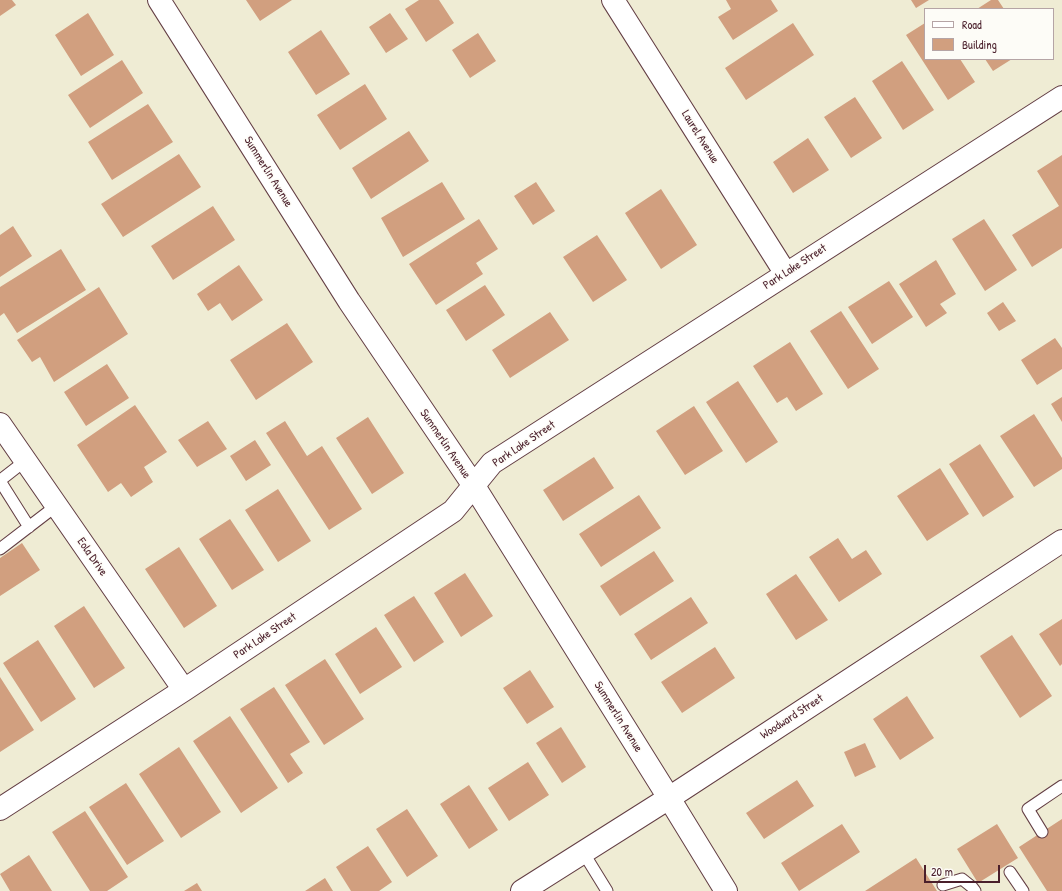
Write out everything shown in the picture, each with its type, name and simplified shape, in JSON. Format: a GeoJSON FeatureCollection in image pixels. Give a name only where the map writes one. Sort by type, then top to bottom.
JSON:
{"type":"FeatureCollection","features":[{"type":"Feature","properties":{"kind":"street","name":"Summerlin Avenue"},"geometry":{"type":"LineString","coordinates":[[159,0],[349,301],[474,486],[726,891]]}},
{"type":"Feature","properties":{"kind":"street","name":"Laurel Avenue"},"geometry":{"type":"LineString","coordinates":[[614,0],[786,274]]}},
{"type":"Feature","properties":{"kind":"street","name":"Park Lake Street"},"geometry":{"type":"LineString","coordinates":[[0,809],[184,690],[453,511],[492,463],[1062,97]]}},
{"type":"Feature","properties":{"kind":"street","name":"Eola Drive"},"geometry":{"type":"LineString","coordinates":[[0,424],[184,690]]}},
{"type":"Feature","properties":{"kind":"street","name":"Woodward Street"},"geometry":{"type":"LineString","coordinates":[[522,891],[669,798],[1062,541]]}},
{"type":"Feature","properties":{"kind":"lane"},"geometry":{"type":"LineString","coordinates":[[26,461],[0,481],[29,527]]}},
{"type":"Feature","properties":{"kind":"lane"},"geometry":{"type":"LineString","coordinates":[[0,549],[56,506]]}},
{"type":"Feature","properties":{"kind":"lane"},"geometry":{"type":"LineString","coordinates":[[1042,832],[1028,808],[1062,786]]}},
{"type":"Feature","properties":{"kind":"lane"},"geometry":{"type":"LineString","coordinates":[[583,852],[607,891]]}},
{"type":"Feature","properties":{"kind":"lane"},"geometry":{"type":"LineString","coordinates":[[1010,872],[1022,891]]}},
{"type":"Feature","properties":{"kind":"lane"},"geometry":{"type":"LineString","coordinates":[[943,885],[962,879],[975,891]]}},
{"type":"Feature","properties":{"kind":"building"},"geometry":{"type":"Polygon","coordinates":[[[0,0],[12,0],[16,5],[0,16],[0,0]]]}},
{"type":"Feature","properties":{"kind":"building"},"geometry":{"type":"Polygon","coordinates":[[[246,0],[292,0],[260,21],[246,0]]]}},
{"type":"Feature","properties":{"kind":"building"},"geometry":{"type":"Polygon","coordinates":[[[419,0],[439,0],[454,23],[426,42],[405,9],[419,0]]]}},
{"type":"Feature","properties":{"kind":"building"},"geometry":{"type":"Polygon","coordinates":[[[726,0],[771,0],[778,11],[733,40],[718,17],[731,9],[726,0]]]}},
{"type":"Feature","properties":{"kind":"building"},"geometry":{"type":"Polygon","coordinates":[[[911,0],[929,0],[916,8],[911,0]]]}},
{"type":"Feature","properties":{"kind":"building"},"geometry":{"type":"Polygon","coordinates":[[[991,0],[998,0],[1003,8],[979,8],[991,0]]]}},
{"type":"Feature","properties":{"kind":"building"},"geometry":{"type":"Polygon","coordinates":[[[88,13],[114,55],[81,76],[55,35],[88,13]]]}},
{"type":"Feature","properties":{"kind":"building"},"geometry":{"type":"Polygon","coordinates":[[[390,13],[408,39],[386,53],[369,27],[390,13]]]}},
{"type":"Feature","properties":{"kind":"building"},"geometry":{"type":"Polygon","coordinates":[[[793,23],[814,55],[746,100],[725,68],[793,23]]]}},
{"type":"Feature","properties":{"kind":"building"},"geometry":{"type":"Polygon","coordinates":[[[924,24],[924,60],[961,60],[975,82],[948,100],[906,35],[924,24]]]}},
{"type":"Feature","properties":{"kind":"building"},"geometry":{"type":"Polygon","coordinates":[[[321,30],[350,74],[316,95],[288,52],[321,30]]]}},
{"type":"Feature","properties":{"kind":"building"},"geometry":{"type":"Polygon","coordinates":[[[478,33],[496,61],[470,78],[452,50],[478,33]]]}},
{"type":"Feature","properties":{"kind":"building"},"geometry":{"type":"Polygon","coordinates":[[[122,60],[143,93],[90,128],[68,95],[122,60]]]}},
{"type":"Feature","properties":{"kind":"building"},"geometry":{"type":"Polygon","coordinates":[[[986,60],[1010,60],[993,71],[986,60]]]}},
{"type":"Feature","properties":{"kind":"building"},"geometry":{"type":"Polygon","coordinates":[[[902,61],[934,110],[903,130],[872,81],[902,61]]]}},
{"type":"Feature","properties":{"kind":"building"},"geometry":{"type":"Polygon","coordinates":[[[365,84],[387,119],[340,150],[317,115],[365,84]]]}},
{"type":"Feature","properties":{"kind":"building"},"geometry":{"type":"Polygon","coordinates":[[[855,97],[882,138],[851,158],[824,117],[855,97]]]}},
{"type":"Feature","properties":{"kind":"building"},"geometry":{"type":"Polygon","coordinates":[[[148,104],[173,142],[112,180],[88,142],[148,104]]]}},
{"type":"Feature","properties":{"kind":"building"},"geometry":{"type":"Polygon","coordinates":[[[409,131],[429,161],[371,199],[352,168],[409,131]]]}},
{"type":"Feature","properties":{"kind":"building"},"geometry":{"type":"Polygon","coordinates":[[[808,138],[829,170],[793,193],[773,162],[808,138]]]}},
{"type":"Feature","properties":{"kind":"building"},"geometry":{"type":"Polygon","coordinates":[[[179,154],[201,187],[123,237],[101,204],[179,154]]]}},
{"type":"Feature","properties":{"kind":"building"},"geometry":{"type":"Polygon","coordinates":[[[1062,155],[1062,248],[1032,267],[1012,235],[1059,206],[1037,171],[1062,155]]]}},
{"type":"Feature","properties":{"kind":"building"},"geometry":{"type":"Polygon","coordinates":[[[442,182],[465,219],[403,257],[381,218],[442,182]]]}},
{"type":"Feature","properties":{"kind":"building"},"geometry":{"type":"Polygon","coordinates":[[[536,182],[555,211],[533,225],[514,196],[536,182]]]}},
{"type":"Feature","properties":{"kind":"building"},"geometry":{"type":"Polygon","coordinates":[[[661,189],[697,245],[661,269],[625,213],[661,189]]]}},
{"type":"Feature","properties":{"kind":"building"},"geometry":{"type":"Polygon","coordinates":[[[213,206],[235,240],[173,280],[151,246],[213,206]]]}},
{"type":"Feature","properties":{"kind":"building"},"geometry":{"type":"Polygon","coordinates":[[[479,219],[498,249],[476,263],[483,274],[436,305],[409,264],[479,219]]]}},
{"type":"Feature","properties":{"kind":"building"},"geometry":{"type":"Polygon","coordinates":[[[984,219],[1017,270],[985,291],[952,239],[984,219]]]}},
{"type":"Feature","properties":{"kind":"building"},"geometry":{"type":"Polygon","coordinates":[[[13,226],[32,256],[0,277],[0,235],[13,226]]]}},
{"type":"Feature","properties":{"kind":"building"},"geometry":{"type":"Polygon","coordinates":[[[597,235],[627,280],[593,302],[563,257],[597,235]]]}},
{"type":"Feature","properties":{"kind":"building"},"geometry":{"type":"Polygon","coordinates":[[[61,249],[86,290],[17,333],[4,313],[0,316],[0,287],[61,249]]]}},
{"type":"Feature","properties":{"kind":"building"},"geometry":{"type":"Polygon","coordinates":[[[936,260],[956,294],[940,304],[947,313],[926,327],[899,284],[936,260]]]}},
{"type":"Feature","properties":{"kind":"building"},"geometry":{"type":"Polygon","coordinates":[[[239,265],[263,300],[232,321],[220,303],[208,311],[197,294],[239,265]]]}},
{"type":"Feature","properties":{"kind":"building"},"geometry":{"type":"Polygon","coordinates":[[[889,281],[913,317],[872,344],[848,307],[889,281]]]}},
{"type":"Feature","properties":{"kind":"building"},"geometry":{"type":"Polygon","coordinates":[[[485,285],[505,315],[466,341],[446,310],[485,285]]]}},
{"type":"Feature","properties":{"kind":"building"},"geometry":{"type":"Polygon","coordinates":[[[99,287],[128,334],[54,382],[40,357],[32,362],[17,340],[99,287]]]}},
{"type":"Feature","properties":{"kind":"building"},"geometry":{"type":"Polygon","coordinates":[[[1003,302],[1016,321],[999,331],[987,313],[1003,302]]]}},
{"type":"Feature","properties":{"kind":"building"},"geometry":{"type":"Polygon","coordinates":[[[841,311],[879,369],[848,389],[810,331],[841,311]]]}},
{"type":"Feature","properties":{"kind":"building"},"geometry":{"type":"Polygon","coordinates":[[[550,312],[569,340],[510,378],[492,350],[550,312]]]}},
{"type":"Feature","properties":{"kind":"building"},"geometry":{"type":"Polygon","coordinates":[[[287,323],[313,362],[256,400],[230,360],[287,323]]]}},
{"type":"Feature","properties":{"kind":"building"},"geometry":{"type":"Polygon","coordinates":[[[1055,338],[1062,348],[1062,369],[1037,385],[1021,360],[1055,338]]]}},
{"type":"Feature","properties":{"kind":"building"},"geometry":{"type":"Polygon","coordinates":[[[790,342],[823,394],[796,411],[787,397],[777,403],[753,366],[790,342]]]}},
{"type":"Feature","properties":{"kind":"building"},"geometry":{"type":"Polygon","coordinates":[[[107,364],[129,398],[86,426],[64,392],[107,364]]]}},
{"type":"Feature","properties":{"kind":"building"},"geometry":{"type":"Polygon","coordinates":[[[738,381],[778,442],[746,463],[706,402],[738,381]]]}},
{"type":"Feature","properties":{"kind":"building"},"geometry":{"type":"Polygon","coordinates":[[[1062,397],[1062,422],[1051,404],[1062,397]]]}},
{"type":"Feature","properties":{"kind":"building"},"geometry":{"type":"Polygon","coordinates":[[[135,405],[167,452],[144,467],[153,482],[131,497],[121,483],[108,492],[77,445],[135,405]]]}},
{"type":"Feature","properties":{"kind":"building"},"geometry":{"type":"Polygon","coordinates":[[[694,406],[723,451],[685,475],[656,431],[694,406]]]}},
{"type":"Feature","properties":{"kind":"building"},"geometry":{"type":"Polygon","coordinates":[[[1034,414],[1062,458],[1062,469],[1034,487],[1000,436],[1034,414]]]}},
{"type":"Feature","properties":{"kind":"building"},"geometry":{"type":"Polygon","coordinates":[[[368,417],[404,473],[372,494],[336,438],[368,417]]]}},
{"type":"Feature","properties":{"kind":"building"},"geometry":{"type":"Polygon","coordinates":[[[208,421],[227,449],[197,467],[178,440],[208,421]]]}},
{"type":"Feature","properties":{"kind":"building"},"geometry":{"type":"Polygon","coordinates":[[[285,421],[307,456],[322,446],[362,509],[329,530],[266,433],[285,421]]]}},
{"type":"Feature","properties":{"kind":"building"},"geometry":{"type":"Polygon","coordinates":[[[255,440],[271,465],[246,481],[230,456],[255,440]]]}},
{"type":"Feature","properties":{"kind":"building"},"geometry":{"type":"Polygon","coordinates":[[[980,444],[1014,497],[983,517],[949,464],[980,444]]]}},
{"type":"Feature","properties":{"kind":"building"},"geometry":{"type":"Polygon","coordinates":[[[594,457],[614,488],[563,521],[543,490],[594,457]]]}},
{"type":"Feature","properties":{"kind":"building"},"geometry":{"type":"Polygon","coordinates":[[[940,468],[969,514],[927,541],[897,496],[940,468]]]}},
{"type":"Feature","properties":{"kind":"building"},"geometry":{"type":"Polygon","coordinates":[[[278,489],[311,541],[278,562],[245,510],[278,489]]]}},
{"type":"Feature","properties":{"kind":"building"},"geometry":{"type":"Polygon","coordinates":[[[639,495],[661,528],[601,567],[579,534],[639,495]]]}},
{"type":"Feature","properties":{"kind":"building"},"geometry":{"type":"Polygon","coordinates":[[[230,519],[264,570],[232,590],[199,539],[230,519]]]}},
{"type":"Feature","properties":{"kind":"building"},"geometry":{"type":"Polygon","coordinates":[[[838,538],[852,559],[866,550],[882,574],[839,602],[809,557],[838,538]]]}},
{"type":"Feature","properties":{"kind":"building"},"geometry":{"type":"Polygon","coordinates":[[[22,543],[40,570],[0,596],[0,558],[22,543]]]}},
{"type":"Feature","properties":{"kind":"building"},"geometry":{"type":"Polygon","coordinates":[[[179,547],[217,606],[184,628],[145,569],[179,547]]]}},
{"type":"Feature","properties":{"kind":"building"},"geometry":{"type":"Polygon","coordinates":[[[654,551],[674,581],[620,616],[600,586],[654,551]]]}},
{"type":"Feature","properties":{"kind":"building"},"geometry":{"type":"Polygon","coordinates":[[[465,573],[493,616],[461,637],[434,593],[465,573]]]}},
{"type":"Feature","properties":{"kind":"building"},"geometry":{"type":"Polygon","coordinates":[[[796,574],[828,620],[796,640],[766,594],[796,574]]]}},
{"type":"Feature","properties":{"kind":"building"},"geometry":{"type":"Polygon","coordinates":[[[414,596],[444,642],[414,662],[384,615],[414,596]]]}},
{"type":"Feature","properties":{"kind":"building"},"geometry":{"type":"Polygon","coordinates":[[[691,597],[708,623],[651,660],[634,634],[691,597]]]}},
{"type":"Feature","properties":{"kind":"building"},"geometry":{"type":"Polygon","coordinates":[[[84,606],[125,668],[94,688],[54,626],[84,606]]]}},
{"type":"Feature","properties":{"kind":"building"},"geometry":{"type":"Polygon","coordinates":[[[1062,619],[1062,664],[1060,666],[1039,634],[1062,619]]]}},
{"type":"Feature","properties":{"kind":"building"},"geometry":{"type":"Polygon","coordinates":[[[376,627],[402,667],[360,694],[335,654],[376,627]]]}},
{"type":"Feature","properties":{"kind":"building"},"geometry":{"type":"Polygon","coordinates":[[[1012,635],[1052,696],[1020,718],[980,656],[1012,635]]]}},
{"type":"Feature","properties":{"kind":"building"},"geometry":{"type":"Polygon","coordinates":[[[38,640],[76,699],[41,722],[3,663],[38,640]]]}},
{"type":"Feature","properties":{"kind":"building"},"geometry":{"type":"Polygon","coordinates":[[[715,647],[735,678],[682,713],[661,682],[715,647]]]}},
{"type":"Feature","properties":{"kind":"building"},"geometry":{"type":"Polygon","coordinates":[[[325,659],[364,719],[324,745],[285,685],[325,659]]]}},
{"type":"Feature","properties":{"kind":"building"},"geometry":{"type":"Polygon","coordinates":[[[530,670],[554,707],[527,724],[503,688],[530,670]]]}},
{"type":"Feature","properties":{"kind":"building"},"geometry":{"type":"Polygon","coordinates":[[[0,677],[34,730],[0,752],[0,677]]]}},
{"type":"Feature","properties":{"kind":"building"},"geometry":{"type":"Polygon","coordinates":[[[274,687],[310,742],[290,754],[303,773],[288,783],[240,709],[274,687]]]}},
{"type":"Feature","properties":{"kind":"building"},"geometry":{"type":"Polygon","coordinates":[[[907,696],[934,738],[900,760],[873,719],[907,696]]]}},
{"type":"Feature","properties":{"kind":"building"},"geometry":{"type":"Polygon","coordinates":[[[230,716],[278,788],[241,813],[193,741],[230,716]]]}},
{"type":"Feature","properties":{"kind":"building"},"geometry":{"type":"Polygon","coordinates":[[[561,727],[586,767],[562,783],[536,743],[561,727]]]}},
{"type":"Feature","properties":{"kind":"building"},"geometry":{"type":"Polygon","coordinates":[[[865,743],[876,767],[855,777],[844,752],[865,743]]]}},
{"type":"Feature","properties":{"kind":"building"},"geometry":{"type":"Polygon","coordinates":[[[179,747],[221,812],[181,838],[139,774],[179,747]]]}},
{"type":"Feature","properties":{"kind":"building"},"geometry":{"type":"Polygon","coordinates":[[[528,762],[549,795],[509,821],[488,788],[528,762]]]}},
{"type":"Feature","properties":{"kind":"building"},"geometry":{"type":"Polygon","coordinates":[[[797,780],[814,806],[764,839],[746,813],[797,780]]]}},
{"type":"Feature","properties":{"kind":"building"},"geometry":{"type":"Polygon","coordinates":[[[126,783],[164,841],[127,865],[89,807],[126,783]]]}},
{"type":"Feature","properties":{"kind":"building"},"geometry":{"type":"Polygon","coordinates":[[[469,785],[498,830],[469,849],[440,804],[469,785]]]}},
{"type":"Feature","properties":{"kind":"building"},"geometry":{"type":"Polygon","coordinates":[[[407,809],[438,856],[407,877],[376,829],[407,809]]]}},
{"type":"Feature","properties":{"kind":"building"},"geometry":{"type":"Polygon","coordinates":[[[85,811],[128,877],[107,891],[90,891],[52,832],[85,811]]]}},
{"type":"Feature","properties":{"kind":"building"},"geometry":{"type":"Polygon","coordinates":[[[1062,819],[1062,891],[1047,891],[1019,847],[1062,819]]]}},
{"type":"Feature","properties":{"kind":"building"},"geometry":{"type":"Polygon","coordinates":[[[842,824],[860,852],[799,891],[781,863],[842,824]]]}},
{"type":"Feature","properties":{"kind":"building"},"geometry":{"type":"Polygon","coordinates":[[[997,824],[1018,858],[978,883],[957,849],[997,824]]]}},
{"type":"Feature","properties":{"kind":"building"},"geometry":{"type":"Polygon","coordinates":[[[368,846],[392,882],[379,891],[351,891],[336,867],[368,846]]]}},
{"type":"Feature","properties":{"kind":"building"},"geometry":{"type":"Polygon","coordinates":[[[29,855],[52,891],[10,891],[0,874],[29,855]]]}},
{"type":"Feature","properties":{"kind":"building"},"geometry":{"type":"Polygon","coordinates":[[[916,858],[937,891],[865,891],[916,858]]]}},
{"type":"Feature","properties":{"kind":"building"},"geometry":{"type":"Polygon","coordinates":[[[325,878],[333,891],[305,891],[325,878]]]}},
{"type":"Feature","properties":{"kind":"building"},"geometry":{"type":"Polygon","coordinates":[[[197,883],[202,891],[184,891],[197,883]]]}}]}
